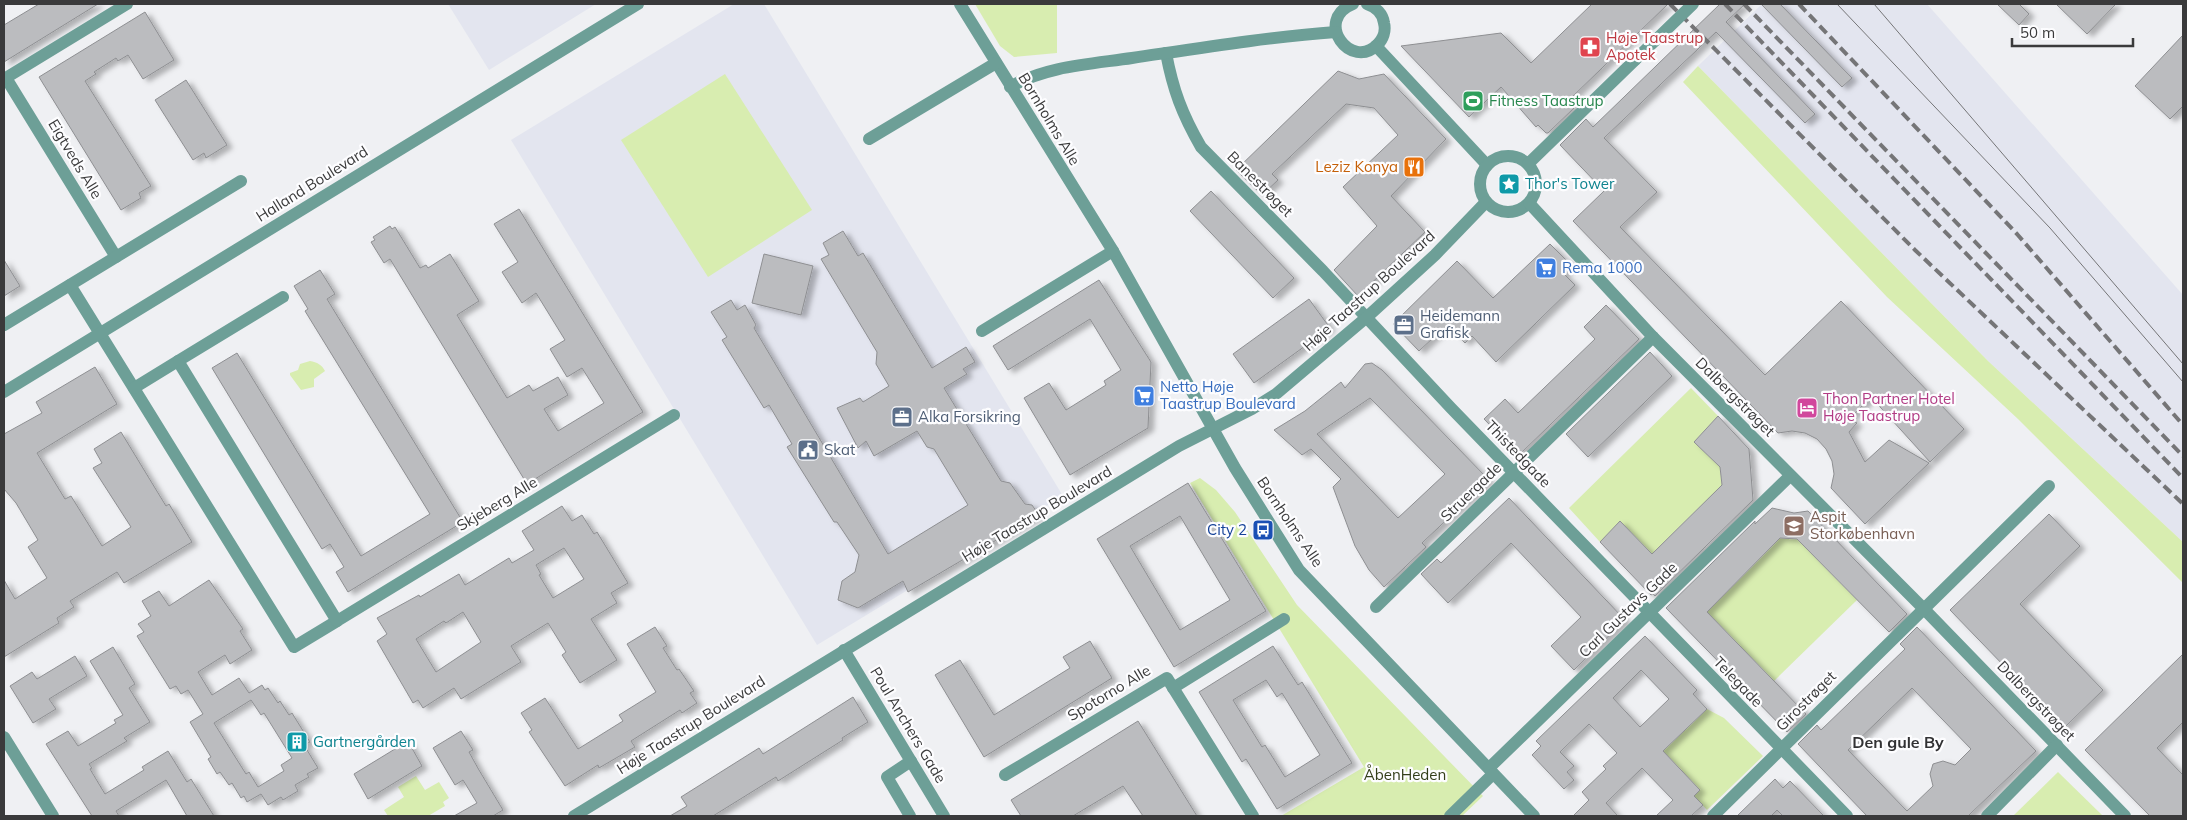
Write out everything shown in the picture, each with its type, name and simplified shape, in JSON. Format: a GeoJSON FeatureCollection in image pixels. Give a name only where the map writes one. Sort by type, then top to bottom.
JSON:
{"type":"FeatureCollection","features":[{"type":"Feature","properties":{"kind":"street"},"geometry":{"type":"LineString","coordinates":[[5,78],[128,4]]}},
{"type":"Feature","properties":{"kind":"street","name":"Halland Boulevard"},"geometry":{"type":"LineString","coordinates":[[4,392],[638,4]]}},
{"type":"Feature","properties":{"kind":"street","name":"Bornholms Alle"},"geometry":{"type":"LineString","coordinates":[[960,4],[1113,251],[1213,429],[1299,570],[1534,816]]}},
{"type":"Feature","properties":{"kind":"street"},"geometry":{"type":"LineString","coordinates":[[1353,4],[1346,7],[1338,16],[1336,32],[1338,39],[1348,49],[1363,52],[1376,46],[1384,34],[1384,20],[1376,8],[1367,4]]}},
{"type":"Feature","properties":{"kind":"street"},"geometry":{"type":"LineString","coordinates":[[1528,164],[1693,4]]}},
{"type":"Feature","properties":{"kind":"street"},"geometry":{"type":"LineString","coordinates":[[1010,86],[1029,77],[1079,66],[1251,40],[1336,32]]}},
{"type":"Feature","properties":{"kind":"street"},"geometry":{"type":"LineString","coordinates":[[1376,46],[1487,165]]}},
{"type":"Feature","properties":{"kind":"street","name":"Banestrøget"},"geometry":{"type":"LineString","coordinates":[[1166,53],[1173,90],[1186,122],[1201,147],[1367,317]]}},
{"type":"Feature","properties":{"kind":"street"},"geometry":{"type":"LineString","coordinates":[[869,139],[996,63]]}},
{"type":"Feature","properties":{"kind":"street","name":"Eigtveds Alle"},"geometry":{"type":"LineString","coordinates":[[5,78],[116,257]]}},
{"type":"Feature","properties":{"kind":"street"},"geometry":{"type":"LineString","coordinates":[[1512,156],[1528,164],[1535,179],[1534,196],[1529,203],[1512,212],[1494,208],[1486,202],[1480,183],[1483,170],[1487,165],[1494,159],[1512,156]]}},
{"type":"Feature","properties":{"kind":"street"},"geometry":{"type":"LineString","coordinates":[[4,325],[241,180]]}},
{"type":"Feature","properties":{"kind":"street","name":"Høje Taastrup Boulevard"},"geometry":{"type":"LineString","coordinates":[[574,816],[1179,446],[1252,409],[1276,394],[1367,317],[1436,255],[1486,202]]}},
{"type":"Feature","properties":{"kind":"street","name":"Dalbergstrøget"},"geometry":{"type":"LineString","coordinates":[[1529,203],[1654,338],[1924,609],[2125,816]]}},
{"type":"Feature","properties":{"kind":"street"},"geometry":{"type":"LineString","coordinates":[[982,331],[1113,251]]}},
{"type":"Feature","properties":{"kind":"street"},"geometry":{"type":"LineString","coordinates":[[70,285],[99,333]]}},
{"type":"Feature","properties":{"kind":"street"},"geometry":{"type":"LineString","coordinates":[[134,388],[283,297]]}},
{"type":"Feature","properties":{"kind":"street","name":"Thistedgade"},"geometry":{"type":"LineString","coordinates":[[1367,317],[1648,612]]}},
{"type":"Feature","properties":{"kind":"street","name":"Skjeberg Alle"},"geometry":{"type":"LineString","coordinates":[[99,333],[294,647],[674,415]]}},
{"type":"Feature","properties":{"kind":"street","name":"Struergade"},"geometry":{"type":"LineString","coordinates":[[1376,607],[1654,338]]}},
{"type":"Feature","properties":{"kind":"street"},"geometry":{"type":"LineString","coordinates":[[178,361],[337,621]]}},
{"type":"Feature","properties":{"kind":"street","name":"Carl Gustavs Gade"},"geometry":{"type":"LineString","coordinates":[[1450,816],[1491,771],[1648,612],[1790,476]]}},
{"type":"Feature","properties":{"kind":"street"},"geometry":{"type":"LineString","coordinates":[[1924,609],[2049,486]]}},
{"type":"Feature","properties":{"kind":"street","name":"Girostrøget"},"geometry":{"type":"LineString","coordinates":[[1712,816],[1924,609]]}},
{"type":"Feature","properties":{"kind":"street","name":"Telegade"},"geometry":{"type":"LineString","coordinates":[[1648,612],[1847,816]]}},
{"type":"Feature","properties":{"kind":"street"},"geometry":{"type":"LineString","coordinates":[[1173,688],[1284,619]]}},
{"type":"Feature","properties":{"kind":"street","name":"Poul Anchers Gade"},"geometry":{"type":"LineString","coordinates":[[844,650],[944,816]]}},
{"type":"Feature","properties":{"kind":"street","name":"Spotorno Alle"},"geometry":{"type":"LineString","coordinates":[[1005,774],[1167,678],[1253,816]]}},
{"type":"Feature","properties":{"kind":"street"},"geometry":{"type":"LineString","coordinates":[[4,737],[53,816]]}},
{"type":"Feature","properties":{"kind":"street"},"geometry":{"type":"LineString","coordinates":[[1987,816],[2057,745]]}},
{"type":"Feature","properties":{"kind":"street"},"geometry":{"type":"LineString","coordinates":[[910,816],[887,777],[911,761]]}},
{"type":"Feature","properties":{"kind":"shaded area"},"geometry":{"type":"Polygon","coordinates":[[[448,4],[596,4],[489,70],[448,4]]]}},
{"type":"Feature","properties":{"kind":"shaded area"},"geometry":{"type":"Polygon","coordinates":[[[734,4],[764,4],[1063,496],[817,645],[511,140],[734,4]]]}},
{"type":"Feature","properties":{"kind":"shaded area"},"geometry":{"type":"Polygon","coordinates":[[[1762,4],[1927,4],[2183,295],[2183,542],[1988,361],[1698,66],[1762,4]]]}},
{"type":"Feature","properties":{"kind":"green space"},"geometry":{"type":"Polygon","coordinates":[[[975,4],[1057,4],[1057,53],[1014,57],[1000,46],[975,4]]]}},
{"type":"Feature","properties":{"kind":"green space"},"geometry":{"type":"Polygon","coordinates":[[[1698,66],[1988,361],[2183,542],[2183,583],[2018,419],[1887,297],[1683,82],[1698,66]]]}},
{"type":"Feature","properties":{"kind":"green space"},"geometry":{"type":"Polygon","coordinates":[[[725,74],[812,210],[708,277],[621,140],[725,74]]]}},
{"type":"Feature","properties":{"kind":"green space"},"geometry":{"type":"Polygon","coordinates":[[[310,361],[319,364],[325,371],[314,379],[314,387],[301,390],[290,373],[298,370],[300,364],[310,361]]]}},
{"type":"Feature","properties":{"kind":"green space"},"geometry":{"type":"Polygon","coordinates":[[[1691,388],[1718,416],[1694,442],[1720,467],[1722,485],[1652,554],[1620,521],[1600,542],[1569,508],[1691,388]]]}},
{"type":"Feature","properties":{"kind":"green space","name":"ÅbenHeden"},"geometry":{"type":"Polygon","coordinates":[[[1200,478],[1216,490],[1235,512],[1297,605],[1483,796],[1462,816],[1281,816],[1364,767],[1190,483],[1200,478]]]}},
{"type":"Feature","properties":{"kind":"green space"},"geometry":{"type":"Polygon","coordinates":[[[1780,538],[1797,539],[1857,600],[1774,681],[1707,612],[1780,538]]]}},
{"type":"Feature","properties":{"kind":"green space"},"geometry":{"type":"Polygon","coordinates":[[[1707,709],[1724,718],[1763,756],[1707,810],[1694,796],[1700,790],[1663,751],[1707,709]]]}},
{"type":"Feature","properties":{"kind":"green space"},"geometry":{"type":"Polygon","coordinates":[[[2058,772],[2103,816],[2013,816],[2058,772]]]}},
{"type":"Feature","properties":{"kind":"green space"},"geometry":{"type":"Polygon","coordinates":[[[416,776],[425,790],[439,782],[449,798],[443,802],[445,806],[428,816],[388,816],[384,810],[404,797],[398,787],[416,776]]]}},
{"type":"Feature","properties":{"kind":"building"},"geometry":{"type":"Polygon","coordinates":[[[39,4],[98,4],[4,62],[4,25],[39,4]]]}},
{"type":"Feature","properties":{"kind":"building"},"geometry":{"type":"Polygon","coordinates":[[[1592,4],[1668,4],[1568,101],[1574,108],[1548,133],[1538,125],[1536,127],[1501,87],[1469,117],[1401,46],[1501,33],[1531,63],[1592,4]]]}},
{"type":"Feature","properties":{"kind":"building"},"geometry":{"type":"Polygon","coordinates":[[[1720,4],[1745,4],[1726,22],[1815,114],[1805,123],[1716,32],[1604,138],[1657,192],[1620,227],[1765,375],[1841,301],[1964,429],[1930,462],[1871,397],[1849,419],[1857,423],[1849,432],[1865,462],[1889,440],[1929,463],[1865,524],[1831,488],[1834,474],[1832,461],[1826,449],[1817,439],[1805,433],[1792,431],[1778,433],[1573,221],[1604,191],[1560,145],[1586,119],[1593,127],[1720,4]]]}},
{"type":"Feature","properties":{"kind":"building"},"geometry":{"type":"Polygon","coordinates":[[[1761,4],[1780,4],[1852,78],[1842,87],[1761,4]]]}},
{"type":"Feature","properties":{"kind":"building"},"geometry":{"type":"Polygon","coordinates":[[[1997,4],[2019,4],[2029,14],[2019,25],[1997,4]]]}},
{"type":"Feature","properties":{"kind":"building"},"geometry":{"type":"Polygon","coordinates":[[[2056,4],[2116,4],[2087,34],[2056,4]]]}},
{"type":"Feature","properties":{"kind":"building"},"geometry":{"type":"Polygon","coordinates":[[[145,12],[174,60],[143,79],[128,55],[118,61],[116,58],[94,72],[96,74],[85,81],[151,186],[139,193],[141,198],[121,210],[39,77],[145,12]]]}},
{"type":"Feature","properties":{"kind":"building"},"geometry":{"type":"Polygon","coordinates":[[[2183,35],[2183,106],[2170,119],[2135,86],[2183,35]]]}},
{"type":"Feature","properties":{"kind":"building"},"geometry":{"type":"Polygon","coordinates":[[[1338,71],[1359,79],[1384,74],[1446,139],[1391,196],[1425,232],[1358,296],[1334,270],[1377,226],[1343,187],[1398,135],[1374,108],[1346,104],[1272,174],[1278,180],[1262,195],[1236,170],[1338,71]]]}},
{"type":"Feature","properties":{"kind":"building"},"geometry":{"type":"Polygon","coordinates":[[[186,80],[227,145],[206,158],[204,153],[193,160],[155,100],[186,80]]]}},
{"type":"Feature","properties":{"kind":"building"},"geometry":{"type":"Polygon","coordinates":[[[1211,191],[1294,278],[1273,298],[1190,211],[1211,191]]]}},
{"type":"Feature","properties":{"kind":"building"},"geometry":{"type":"Polygon","coordinates":[[[519,209],[643,412],[527,484],[390,259],[384,263],[371,242],[375,240],[373,237],[390,226],[392,229],[395,227],[420,268],[426,265],[428,268],[450,254],[479,301],[457,315],[507,398],[529,385],[533,391],[558,377],[568,395],[544,409],[558,431],[604,403],[582,368],[567,377],[550,349],[565,340],[536,293],[522,303],[502,272],[518,262],[494,224],[519,209]]]}},
{"type":"Feature","properties":{"kind":"building","name":"Alka Forsikring"},"geometry":{"type":"Polygon","coordinates":[[[843,231],[858,256],[863,253],[932,368],[966,347],[975,362],[963,369],[967,374],[944,388],[1001,481],[1010,483],[1025,504],[1032,505],[1039,515],[908,592],[903,581],[858,608],[838,600],[842,581],[855,572],[859,555],[837,522],[834,522],[787,447],[792,444],[769,405],[764,408],[722,340],[727,337],[711,312],[731,300],[737,310],[745,305],[756,325],[754,328],[888,554],[968,505],[934,449],[927,447],[917,431],[874,456],[866,441],[858,448],[837,408],[860,398],[863,402],[889,386],[876,364],[877,352],[821,259],[829,255],[823,243],[843,231]]]}},
{"type":"Feature","properties":{"kind":"building"},"geometry":{"type":"Polygon","coordinates":[[[1550,244],[1571,265],[1563,273],[1575,285],[1496,362],[1472,336],[1465,343],[1447,325],[1419,351],[1393,324],[1457,261],[1493,298],[1550,244]]]}},
{"type":"Feature","properties":{"kind":"building"},"geometry":{"type":"Polygon","coordinates":[[[764,254],[813,266],[801,315],[752,303],[764,254]]]}},
{"type":"Feature","properties":{"kind":"building"},"geometry":{"type":"Polygon","coordinates":[[[4,260],[20,286],[4,296],[4,260]]]}},
{"type":"Feature","properties":{"kind":"building"},"geometry":{"type":"Polygon","coordinates":[[[320,270],[335,294],[327,299],[463,522],[348,592],[336,572],[344,567],[330,544],[322,549],[212,368],[237,353],[361,556],[430,514],[305,311],[308,309],[294,286],[320,270]]]}},
{"type":"Feature","properties":{"kind":"building"},"geometry":{"type":"Polygon","coordinates":[[[1099,280],[1151,362],[1148,428],[1070,475],[1024,398],[1049,383],[1066,410],[1106,385],[1104,381],[1121,370],[1090,319],[1008,370],[993,346],[1099,280]]]}},
{"type":"Feature","properties":{"kind":"building"},"geometry":{"type":"Polygon","coordinates":[[[1309,299],[1330,328],[1254,383],[1233,354],[1309,299]]]}},
{"type":"Feature","properties":{"kind":"building"},"geometry":{"type":"Polygon","coordinates":[[[1606,305],[1639,339],[1519,455],[1484,419],[1505,399],[1518,413],[1595,339],[1584,327],[1606,305]]]}},
{"type":"Feature","properties":{"kind":"building"},"geometry":{"type":"Polygon","coordinates":[[[1650,352],[1672,376],[1588,457],[1566,434],[1650,352]]]}},
{"type":"Feature","properties":{"kind":"building"},"geometry":{"type":"Polygon","coordinates":[[[1372,363],[1382,370],[1489,480],[1422,543],[1426,547],[1384,587],[1369,570],[1355,546],[1333,487],[1341,479],[1311,449],[1302,455],[1274,430],[1305,411],[1341,382],[1345,388],[1365,364],[1372,363]],[[1370,398],[1317,434],[1398,518],[1445,474],[1370,398]]]}},
{"type":"Feature","properties":{"kind":"building"},"geometry":{"type":"Polygon","coordinates":[[[95,367],[117,404],[37,453],[65,499],[71,496],[102,546],[131,527],[93,468],[102,463],[94,449],[121,432],[166,506],[169,504],[192,542],[124,583],[117,572],[70,601],[74,607],[57,618],[59,623],[4,657],[4,580],[15,599],[47,578],[28,547],[38,540],[16,503],[4,489],[4,434],[42,413],[36,402],[95,367]]]}},
{"type":"Feature","properties":{"kind":"building"},"geometry":{"type":"Polygon","coordinates":[[[1718,416],[1749,449],[1753,500],[1655,596],[1651,595],[1600,542],[1620,521],[1652,554],[1722,485],[1720,467],[1694,442],[1718,416]]]}},
{"type":"Feature","properties":{"kind":"building"},"geometry":{"type":"Polygon","coordinates":[[[1188,483],[1266,611],[1174,667],[1097,539],[1188,483]],[[1180,516],[1130,546],[1180,630],[1230,600],[1180,516]]]}},
{"type":"Feature","properties":{"kind":"building"},"geometry":{"type":"Polygon","coordinates":[[[1509,498],[1625,620],[1574,670],[1551,646],[1581,617],[1511,543],[1448,603],[1421,574],[1437,559],[1441,563],[1509,498]]]}},
{"type":"Feature","properties":{"kind":"building"},"geometry":{"type":"Polygon","coordinates":[[[562,506],[572,521],[582,515],[594,534],[597,532],[628,583],[611,593],[617,603],[591,619],[617,660],[580,683],[562,655],[566,652],[548,623],[511,646],[521,662],[461,699],[454,688],[423,708],[418,700],[413,703],[377,641],[387,634],[377,618],[419,595],[420,597],[459,574],[465,585],[509,558],[512,563],[534,550],[522,531],[562,506]],[[564,548],[536,565],[541,574],[539,575],[553,598],[584,579],[564,548]],[[463,612],[446,623],[444,621],[416,639],[436,672],[481,642],[463,612]]]}},
{"type":"Feature","properties":{"kind":"building"},"geometry":{"type":"Polygon","coordinates":[[[1772,508],[1794,513],[1808,511],[1907,614],[1889,632],[1797,539],[1780,538],[1707,612],[1806,714],[1787,732],[1666,608],[1755,521],[1755,524],[1772,508]]]}},
{"type":"Feature","properties":{"kind":"building"},"geometry":{"type":"Polygon","coordinates":[[[2049,514],[2080,546],[2020,604],[2103,690],[2064,728],[1950,610],[2049,514]]]}},
{"type":"Feature","properties":{"kind":"building"},"geometry":{"type":"Polygon","coordinates":[[[209,580],[243,629],[240,631],[252,650],[230,664],[225,655],[198,672],[212,695],[239,678],[249,693],[262,685],[265,690],[268,688],[289,715],[292,713],[310,742],[304,745],[318,768],[307,774],[309,777],[295,785],[298,791],[283,800],[281,797],[268,805],[261,794],[247,802],[244,796],[241,798],[232,783],[229,785],[220,772],[217,774],[208,759],[211,757],[190,722],[203,714],[188,690],[181,694],[176,686],[170,689],[137,636],[144,632],[138,624],[151,616],[142,601],[159,591],[169,606],[209,580]],[[251,700],[214,723],[246,774],[249,772],[258,787],[284,771],[281,765],[292,758],[264,713],[261,715],[251,700]]]}},
{"type":"Feature","properties":{"kind":"building"},"geometry":{"type":"Polygon","coordinates":[[[655,627],[667,646],[663,648],[677,670],[679,669],[694,691],[690,693],[697,703],[682,713],[680,710],[631,741],[635,747],[599,768],[598,765],[565,786],[529,732],[532,730],[521,713],[545,698],[578,749],[623,721],[619,715],[656,692],[627,644],[655,627]]]}},
{"type":"Feature","properties":{"kind":"building"},"geometry":{"type":"Polygon","coordinates":[[[1917,627],[2036,751],[1968,816],[1867,816],[1798,744],[1817,725],[1821,730],[1905,649],[1900,644],[1917,627]],[[1912,688],[1848,750],[1907,811],[1933,786],[1930,774],[1933,764],[1943,761],[1955,765],[1971,749],[1912,688]]]}},
{"type":"Feature","properties":{"kind":"building"},"geometry":{"type":"Polygon","coordinates":[[[1645,636],[1697,690],[1693,694],[1707,709],[1663,751],[1700,790],[1694,796],[1703,805],[1691,816],[1656,816],[1673,800],[1642,768],[1606,803],[1618,816],[1573,816],[1589,800],[1582,792],[1606,769],[1603,766],[1617,753],[1589,724],[1560,752],[1574,766],[1567,772],[1574,780],[1564,789],[1532,755],[1541,746],[1536,741],[1645,636]],[[1641,670],[1613,698],[1640,727],[1669,699],[1641,670]]]}},
{"type":"Feature","properties":{"kind":"building"},"geometry":{"type":"Polygon","coordinates":[[[1090,641],[1112,678],[984,757],[935,675],[960,660],[994,715],[1070,668],[1063,657],[1090,641]]]}},
{"type":"Feature","properties":{"kind":"building"},"geometry":{"type":"Polygon","coordinates":[[[1273,646],[1298,685],[1302,682],[1352,763],[1277,809],[1246,759],[1242,762],[1199,692],[1273,646]],[[1266,680],[1233,700],[1262,747],[1265,745],[1285,777],[1320,755],[1282,693],[1277,697],[1266,680]]]}},
{"type":"Feature","properties":{"kind":"building"},"geometry":{"type":"Polygon","coordinates":[[[113,647],[135,684],[129,688],[150,722],[124,738],[127,741],[89,764],[92,768],[90,769],[105,794],[144,770],[142,767],[168,751],[187,782],[191,779],[214,816],[187,816],[166,780],[116,811],[119,816],[92,816],[46,744],[68,731],[78,746],[116,723],[114,720],[123,715],[90,661],[113,647]]]}},
{"type":"Feature","properties":{"kind":"building"},"geometry":{"type":"Polygon","coordinates":[[[2183,654],[2183,722],[2157,748],[2183,775],[2183,816],[2150,816],[2085,750],[2183,654]]]}},
{"type":"Feature","properties":{"kind":"building"},"geometry":{"type":"Polygon","coordinates":[[[75,656],[87,676],[49,699],[56,709],[33,723],[10,686],[32,672],[37,679],[75,656]]]}},
{"type":"Feature","properties":{"kind":"building"},"geometry":{"type":"Polygon","coordinates":[[[853,697],[868,722],[842,738],[843,740],[778,781],[776,777],[713,816],[670,816],[687,806],[681,797],[759,748],[763,754],[853,697]]]}},
{"type":"Feature","properties":{"kind":"building"},"geometry":{"type":"Polygon","coordinates":[[[1138,721],[1197,816],[1143,816],[1123,786],[1073,816],[1021,816],[1011,800],[1138,721]]]}},
{"type":"Feature","properties":{"kind":"building"},"geometry":{"type":"Polygon","coordinates":[[[461,731],[473,750],[469,752],[503,810],[493,816],[454,816],[477,803],[463,780],[455,785],[433,748],[461,731]]]}},
{"type":"Feature","properties":{"kind":"building"},"geometry":{"type":"Polygon","coordinates":[[[408,741],[422,766],[368,799],[354,774],[408,741]]]}},
{"type":"Feature","properties":{"kind":"building"},"geometry":{"type":"Polygon","coordinates":[[[1775,779],[1783,788],[1790,781],[1824,816],[1783,816],[1777,810],[1771,816],[1737,816],[1775,779]]]}},
{"type":"Feature","properties":{"kind":"tram line"},"geometry":{"type":"LineString","coordinates":[[1837,4],[2050,228],[2183,382]]}},
{"type":"Feature","properties":{"kind":"tram line"},"geometry":{"type":"LineString","coordinates":[[1874,4],[2183,364]]}},
{"type":"Feature","properties":{"kind":"railway"},"geometry":{"type":"LineString","coordinates":[[1670,4],[1915,250],[2183,504]]}},
{"type":"Feature","properties":{"kind":"railway"},"geometry":{"type":"LineString","coordinates":[[1725,4],[2183,478]]}},
{"type":"Feature","properties":{"kind":"railway"},"geometry":{"type":"LineString","coordinates":[[1744,4],[2183,456]]}},
{"type":"Feature","properties":{"kind":"railway"},"geometry":{"type":"LineString","coordinates":[[1799,4],[2017,234],[2183,425]]}},
{"type":"Feature","properties":{"kind":"place","name":"Høje Taastrup Apotek"},"geometry":{"type":"Point","coordinates":[1590,47]}},
{"type":"Feature","properties":{"kind":"place","name":"Fitness Taastrup"},"geometry":{"type":"Point","coordinates":[1473,101]}},
{"type":"Feature","properties":{"kind":"place","name":"Leziz Konya"},"geometry":{"type":"Point","coordinates":[1414,167]}},
{"type":"Feature","properties":{"kind":"place","name":"Thor's Tower"},"geometry":{"type":"Point","coordinates":[1509,184]}},
{"type":"Feature","properties":{"kind":"place","name":"Rema 1000"},"geometry":{"type":"Point","coordinates":[1546,268]}},
{"type":"Feature","properties":{"kind":"place","name":"Heidemann Grafisk"},"geometry":{"type":"Point","coordinates":[1404,325]}},
{"type":"Feature","properties":{"kind":"place","name":"Netto Høje Taastrup Boulevard"},"geometry":{"type":"Point","coordinates":[1144,396]}},
{"type":"Feature","properties":{"kind":"place","name":"Thon Partner Hotel Høje Taastrup"},"geometry":{"type":"Point","coordinates":[1807,408]}},
{"type":"Feature","properties":{"kind":"place","name":"Alka Forsikring"},"geometry":{"type":"Point","coordinates":[902,417]}},
{"type":"Feature","properties":{"kind":"place","name":"Skat"},"geometry":{"type":"Point","coordinates":[808,450]}},
{"type":"Feature","properties":{"kind":"place","name":"Aspit Storkøbenhavn"},"geometry":{"type":"Point","coordinates":[1794,526]}},
{"type":"Feature","properties":{"kind":"place","name":"City 2"},"geometry":{"type":"Point","coordinates":[1263,530]}},
{"type":"Feature","properties":{"kind":"place","name":"Gartnergården"},"geometry":{"type":"Point","coordinates":[297,742]}},
{"type":"Feature","properties":{"kind":"district","name":"Den gule By"},"geometry":{"type":"Point","coordinates":[1898,742]}}]}
